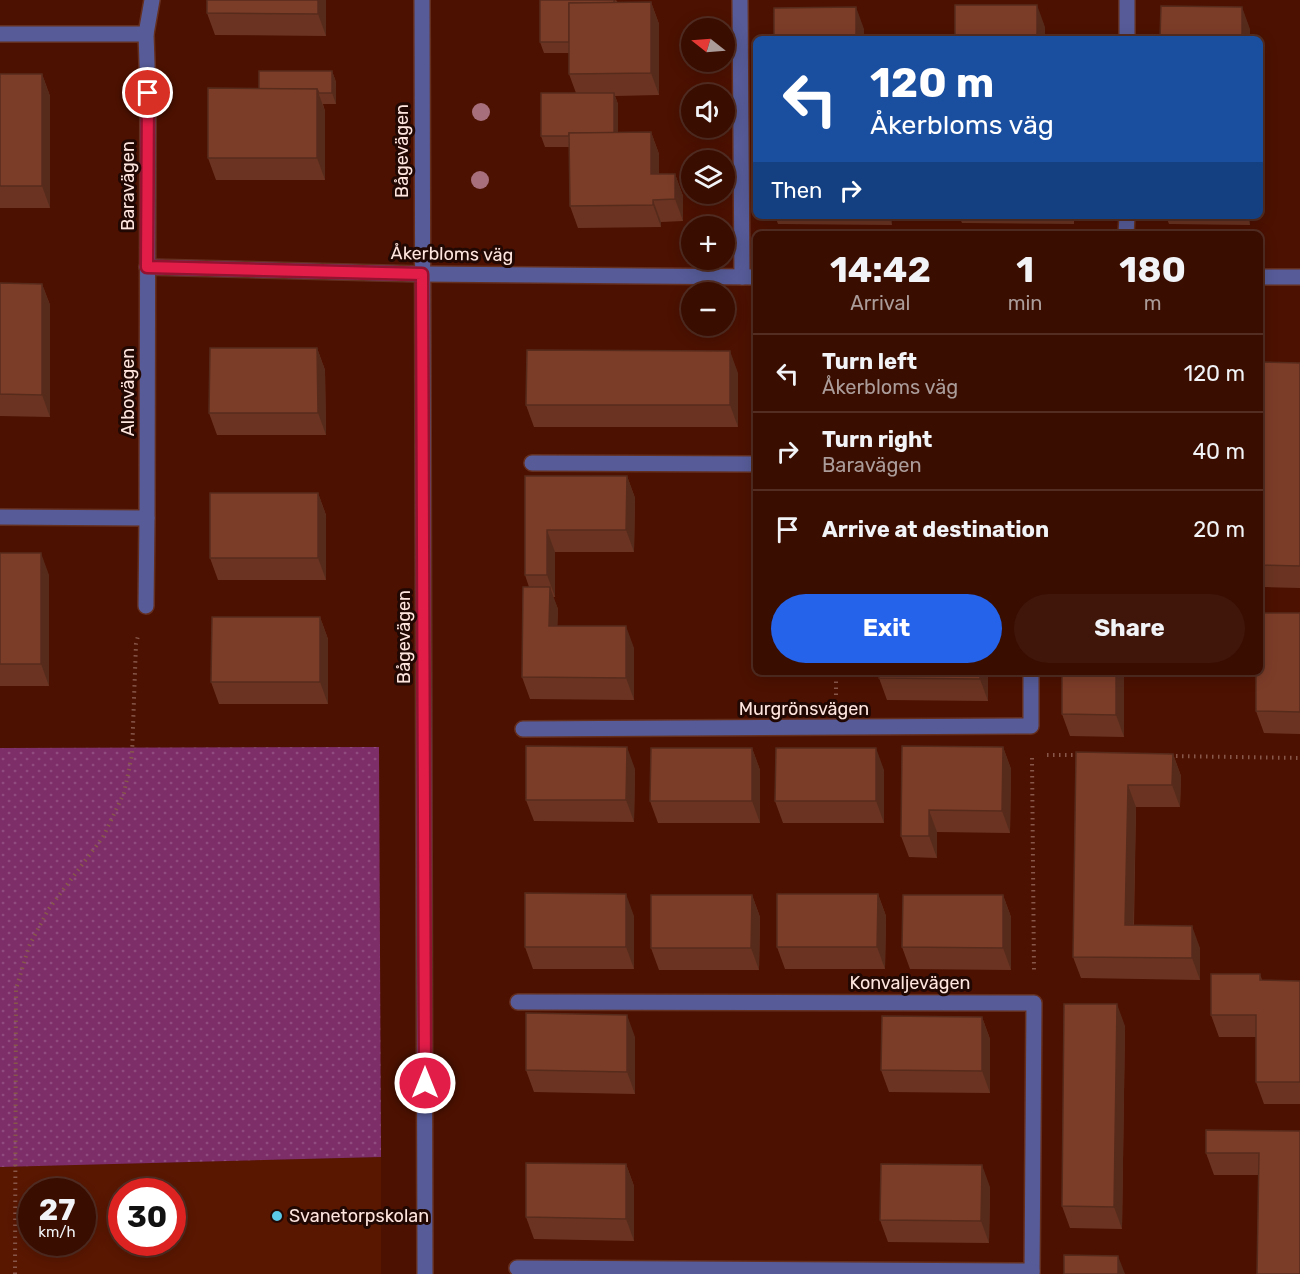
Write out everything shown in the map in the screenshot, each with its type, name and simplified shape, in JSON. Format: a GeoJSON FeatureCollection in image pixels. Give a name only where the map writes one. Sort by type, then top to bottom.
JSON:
{"type":"FeatureCollection","features":[{"type":"Feature","properties":{"kind":"street","name":"Baravägen"},"geometry":{"type":"LineString","coordinates":[[147,267],[146,34],[152,0]]}},
{"type":"Feature","properties":{"kind":"street","name":"Bågevägen"},"geometry":{"type":"LineString","coordinates":[[422,0],[425,1274]]}},
{"type":"Feature","properties":{"kind":"street"},"geometry":{"type":"LineString","coordinates":[[740,0],[749,277]]}},
{"type":"Feature","properties":{"kind":"street"},"geometry":{"type":"LineString","coordinates":[[1127,0],[1127,36]]}},
{"type":"Feature","properties":{"kind":"street"},"geometry":{"type":"LineString","coordinates":[[0,34],[146,34]]}},
{"type":"Feature","properties":{"kind":"street","name":"Åkerbloms väg"},"geometry":{"type":"LineString","coordinates":[[147,267],[422,274],[749,277]]}},
{"type":"Feature","properties":{"kind":"street","name":"Albovägen"},"geometry":{"type":"LineString","coordinates":[[146,606],[147,267]]}},
{"type":"Feature","properties":{"kind":"street"},"geometry":{"type":"LineString","coordinates":[[1263,277],[1300,277]]}},
{"type":"Feature","properties":{"kind":"street"},"geometry":{"type":"LineString","coordinates":[[532,463],[753,464]]}},
{"type":"Feature","properties":{"kind":"street"},"geometry":{"type":"LineString","coordinates":[[0,517],[147,518]]}},
{"type":"Feature","properties":{"kind":"street"},"geometry":{"type":"LineString","coordinates":[[1031,675],[1031,726]]}},
{"type":"Feature","properties":{"kind":"street","name":"Murgrönsvägen"},"geometry":{"type":"LineString","coordinates":[[523,729],[1031,726]]}},
{"type":"Feature","properties":{"kind":"street","name":"Konvaljevägen"},"geometry":{"type":"LineString","coordinates":[[518,1002],[1034,1003]]}},
{"type":"Feature","properties":{"kind":"street"},"geometry":{"type":"LineString","coordinates":[[517,1268],[1032,1272],[1034,1003]]}},
{"type":"Feature","properties":{"kind":"path"},"geometry":{"type":"LineString","coordinates":[[15,1274],[16,989],[29,946],[48,910],[103,837],[124,793],[132,755],[136,644],[146,606]]}},
{"type":"Feature","properties":{"kind":"path"},"geometry":{"type":"LineString","coordinates":[[1031,726],[1034,1003]]}},
{"type":"Feature","properties":{"kind":"path"},"geometry":{"type":"LineString","coordinates":[[1032,754],[1090,755]]}},
{"type":"Feature","properties":{"kind":"path"},"geometry":{"type":"LineString","coordinates":[[1160,756],[1300,758]]}},
{"type":"Feature","properties":{"kind":"shaded area"},"geometry":{"type":"Polygon","coordinates":[[[379,747],[381,1157],[0,1167],[0,748],[379,747]]]}},
{"type":"Feature","properties":{"kind":"shaded area","name":"Svanetorpskolan"},"geometry":{"type":"Polygon","coordinates":[[[381,1157],[381,1274],[0,1274],[0,1167],[381,1157]]]}},
{"type":"Feature","properties":{"kind":"building"},"geometry":{"type":"Polygon","coordinates":[[[207,0],[318,0],[318,14],[207,13],[207,0]]]}},
{"type":"Feature","properties":{"kind":"building"},"geometry":{"type":"Polygon","coordinates":[[[540,0],[614,0],[614,3],[569,3],[569,42],[540,42],[540,0]]]}},
{"type":"Feature","properties":{"kind":"building"},"geometry":{"type":"Polygon","coordinates":[[[651,2],[651,73],[569,74],[569,3],[651,2]]]}},
{"type":"Feature","properties":{"kind":"building"},"geometry":{"type":"Polygon","coordinates":[[[955,5],[1037,5],[1037,36],[955,36],[955,5]]]}},
{"type":"Feature","properties":{"kind":"building"},"geometry":{"type":"Polygon","coordinates":[[[1161,6],[1242,7],[1242,36],[1160,36],[1161,6]]]}},
{"type":"Feature","properties":{"kind":"building"},"geometry":{"type":"Polygon","coordinates":[[[856,7],[856,36],[774,36],[774,8],[856,7]]]}},
{"type":"Feature","properties":{"kind":"building"},"geometry":{"type":"Polygon","coordinates":[[[259,71],[332,71],[332,93],[319,93],[317,89],[259,89],[259,71]]]}},
{"type":"Feature","properties":{"kind":"building"},"geometry":{"type":"Polygon","coordinates":[[[0,74],[42,74],[42,186],[0,186],[0,74]]]}},
{"type":"Feature","properties":{"kind":"building"},"geometry":{"type":"Polygon","coordinates":[[[208,88],[317,89],[317,158],[208,158],[208,88]]]}},
{"type":"Feature","properties":{"kind":"building"},"geometry":{"type":"Polygon","coordinates":[[[541,93],[614,93],[614,133],[569,133],[569,136],[541,136],[541,93]]]}},
{"type":"Feature","properties":{"kind":"building"},"geometry":{"type":"Polygon","coordinates":[[[651,132],[651,174],[675,174],[675,199],[653,200],[653,205],[570,206],[569,133],[651,132]]]}},
{"type":"Feature","properties":{"kind":"building"},"geometry":{"type":"Polygon","coordinates":[[[0,283],[42,284],[42,395],[0,394],[0,283]]]}},
{"type":"Feature","properties":{"kind":"building"},"geometry":{"type":"Polygon","coordinates":[[[210,348],[317,348],[318,413],[209,413],[210,348]]]}},
{"type":"Feature","properties":{"kind":"building"},"geometry":{"type":"Polygon","coordinates":[[[527,350],[730,351],[730,405],[526,405],[527,350]]]}},
{"type":"Feature","properties":{"kind":"building"},"geometry":{"type":"Polygon","coordinates":[[[1263,362],[1300,363],[1300,566],[1263,565],[1263,362]]]}},
{"type":"Feature","properties":{"kind":"building"},"geometry":{"type":"Polygon","coordinates":[[[525,476],[627,476],[626,530],[547,530],[547,575],[525,575],[525,476]]]}},
{"type":"Feature","properties":{"kind":"building"},"geometry":{"type":"Polygon","coordinates":[[[210,493],[318,493],[318,558],[210,558],[210,493]]]}},
{"type":"Feature","properties":{"kind":"building"},"geometry":{"type":"Polygon","coordinates":[[[0,553],[41,553],[41,664],[0,664],[0,553]]]}},
{"type":"Feature","properties":{"kind":"building"},"geometry":{"type":"Polygon","coordinates":[[[523,587],[550,587],[549,626],[626,626],[626,678],[522,677],[523,587]]]}},
{"type":"Feature","properties":{"kind":"building"},"geometry":{"type":"Polygon","coordinates":[[[1263,613],[1300,613],[1300,712],[1256,711],[1256,675],[1263,675],[1263,613]]]}},
{"type":"Feature","properties":{"kind":"building"},"geometry":{"type":"Polygon","coordinates":[[[212,617],[320,617],[320,682],[211,682],[212,617]]]}},
{"type":"Feature","properties":{"kind":"building"},"geometry":{"type":"Polygon","coordinates":[[[879,675],[980,675],[980,679],[879,678],[879,675]]]}},
{"type":"Feature","properties":{"kind":"building"},"geometry":{"type":"Polygon","coordinates":[[[1062,675],[1116,675],[1116,715],[1062,714],[1062,675]]]}},
{"type":"Feature","properties":{"kind":"building"},"geometry":{"type":"Polygon","coordinates":[[[526,746],[627,747],[626,800],[526,800],[526,746]]]}},
{"type":"Feature","properties":{"kind":"building"},"geometry":{"type":"Polygon","coordinates":[[[902,746],[1003,747],[1002,811],[929,810],[929,836],[901,836],[902,746]]]}},
{"type":"Feature","properties":{"kind":"building"},"geometry":{"type":"Polygon","coordinates":[[[651,748],[752,748],[752,801],[650,801],[651,748]]]}},
{"type":"Feature","properties":{"kind":"building"},"geometry":{"type":"Polygon","coordinates":[[[776,748],[876,748],[876,801],[775,801],[776,748]]]}},
{"type":"Feature","properties":{"kind":"building"},"geometry":{"type":"Polygon","coordinates":[[[1076,752],[1173,754],[1172,785],[1128,785],[1125,925],[1192,926],[1192,958],[1073,957],[1076,752]]]}},
{"type":"Feature","properties":{"kind":"building"},"geometry":{"type":"Polygon","coordinates":[[[525,893],[626,894],[626,947],[525,947],[525,893]]]}},
{"type":"Feature","properties":{"kind":"building"},"geometry":{"type":"Polygon","coordinates":[[[777,894],[878,894],[877,947],[777,947],[777,894]]]}},
{"type":"Feature","properties":{"kind":"building"},"geometry":{"type":"Polygon","coordinates":[[[651,895],[752,895],[751,948],[651,948],[651,895]]]}},
{"type":"Feature","properties":{"kind":"building"},"geometry":{"type":"Polygon","coordinates":[[[903,895],[1003,895],[1003,948],[902,947],[903,895]]]}},
{"type":"Feature","properties":{"kind":"building"},"geometry":{"type":"Polygon","coordinates":[[[1211,974],[1260,974],[1260,980],[1300,981],[1300,1082],[1256,1082],[1256,1015],[1211,1015],[1211,974]]]}},
{"type":"Feature","properties":{"kind":"building"},"geometry":{"type":"Polygon","coordinates":[[[1064,1004],[1117,1004],[1114,1207],[1062,1206],[1064,1004]]]}},
{"type":"Feature","properties":{"kind":"building"},"geometry":{"type":"Polygon","coordinates":[[[526,1013],[627,1015],[627,1072],[526,1070],[526,1013]]]}},
{"type":"Feature","properties":{"kind":"building"},"geometry":{"type":"Polygon","coordinates":[[[882,1016],[982,1017],[982,1071],[881,1070],[882,1016]]]}},
{"type":"Feature","properties":{"kind":"building"},"geometry":{"type":"Polygon","coordinates":[[[1206,1130],[1300,1131],[1300,1274],[1257,1274],[1259,1153],[1206,1153],[1206,1130]]]}},
{"type":"Feature","properties":{"kind":"building"},"geometry":{"type":"Polygon","coordinates":[[[526,1163],[626,1164],[626,1219],[526,1217],[526,1163]]]}},
{"type":"Feature","properties":{"kind":"building"},"geometry":{"type":"Polygon","coordinates":[[[881,1164],[982,1165],[981,1221],[880,1220],[881,1164]]]}},
{"type":"Feature","properties":{"kind":"building"},"geometry":{"type":"Polygon","coordinates":[[[1064,1255],[1118,1256],[1118,1274],[1064,1274],[1064,1255]]]}},
{"type":"Feature","properties":{"kind":"place","name":"Svanetorpskolan"},"geometry":{"type":"Point","coordinates":[277,1216]}},
{"type":"Feature","properties":{"kind":"route"},"geometry":{"type":"LineString","coordinates":[[148,93],[147,267],[422,274],[425,1083]]}}]}
